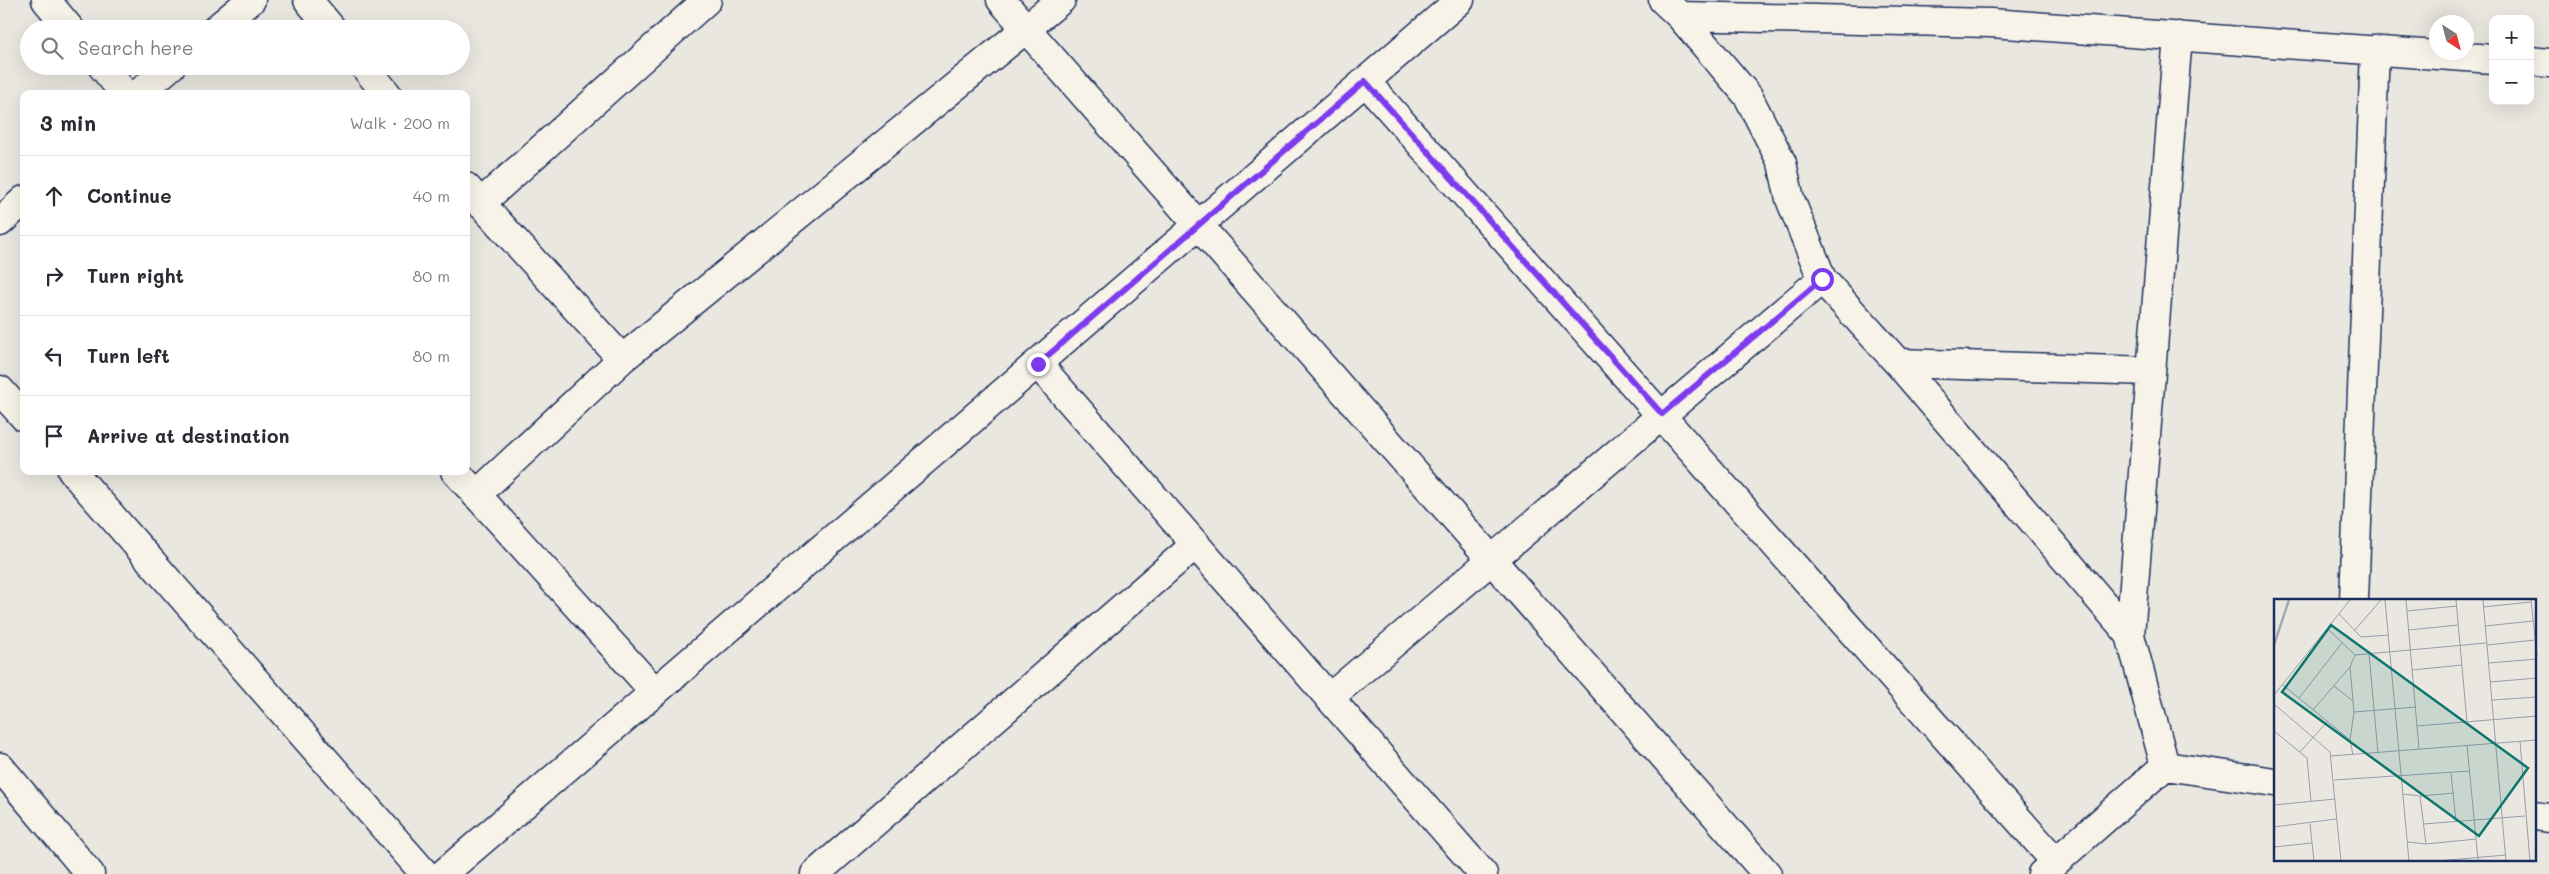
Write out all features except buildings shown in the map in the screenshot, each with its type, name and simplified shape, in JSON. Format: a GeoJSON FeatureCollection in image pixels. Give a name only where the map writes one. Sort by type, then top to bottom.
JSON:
{"type":"FeatureCollection","features":[{"type":"Feature","properties":{"kind":"street"},"geometry":{"type":"LineString","coordinates":[[46,0],[63,20]]}},
{"type":"Feature","properties":{"kind":"street"},"geometry":{"type":"LineString","coordinates":[[227,20],[251,0]]}},
{"type":"Feature","properties":{"kind":"street"},"geometry":{"type":"LineString","coordinates":[[308,0],[325,20]]}},
{"type":"Feature","properties":{"kind":"street"},"geometry":{"type":"LineString","coordinates":[[622,359],[473,196],[707,0]]}},
{"type":"Feature","properties":{"kind":"street"},"geometry":{"type":"LineString","coordinates":[[1001,0],[1767,874]]}},
{"type":"Feature","properties":{"kind":"street"},"geometry":{"type":"LineString","coordinates":[[476,496],[622,359],[1061,0]]}},
{"type":"Feature","properties":{"kind":"street"},"geometry":{"type":"LineString","coordinates":[[443,874],[1460,0]]}},
{"type":"Feature","properties":{"kind":"street"},"geometry":{"type":"LineString","coordinates":[[1672,8],[1992,11],[2178,36],[2489,59]]}},
{"type":"Feature","properties":{"kind":"street"},"geometry":{"type":"LineString","coordinates":[[1672,8],[1748,96],[1782,163],[1790,199],[1822,279],[1898,363],[2130,635]]}},
{"type":"Feature","properties":{"kind":"street"},"geometry":{"type":"LineString","coordinates":[[2165,766],[2130,635],[2178,36]]}},
{"type":"Feature","properties":{"kind":"street"},"geometry":{"type":"LineString","coordinates":[[2354,599],[2375,50]]}},
{"type":"Feature","properties":{"kind":"street"},"geometry":{"type":"LineString","coordinates":[[2534,61],[2549,63]]}},
{"type":"Feature","properties":{"kind":"street"},"geometry":{"type":"LineString","coordinates":[[109,75],[122,90]]}},
{"type":"Feature","properties":{"kind":"street"},"geometry":{"type":"LineString","coordinates":[[143,90],[160,75]]}},
{"type":"Feature","properties":{"kind":"street"},"geometry":{"type":"LineString","coordinates":[[371,75],[384,90]]}},
{"type":"Feature","properties":{"kind":"street"},"geometry":{"type":"LineString","coordinates":[[1365,81],[1662,414],[2049,868],[2165,766],[2274,782]]}},
{"type":"Feature","properties":{"kind":"street"},"geometry":{"type":"LineString","coordinates":[[0,222],[20,204]]}},
{"type":"Feature","properties":{"kind":"street"},"geometry":{"type":"LineString","coordinates":[[1329,698],[1822,279]]}},
{"type":"Feature","properties":{"kind":"street"},"geometry":{"type":"LineString","coordinates":[[1898,363],[2151,371]]}},
{"type":"Feature","properties":{"kind":"street"},"geometry":{"type":"LineString","coordinates":[[1038,364],[1483,874]]}},
{"type":"Feature","properties":{"kind":"street"},"geometry":{"type":"LineString","coordinates":[[0,390],[20,412]]}},
{"type":"Feature","properties":{"kind":"street"},"geometry":{"type":"LineString","coordinates":[[76,475],[425,874]]}},
{"type":"Feature","properties":{"kind":"street"},"geometry":{"type":"LineString","coordinates":[[458,475],[655,692]]}},
{"type":"Feature","properties":{"kind":"street"},"geometry":{"type":"LineString","coordinates":[[815,874],[1196,544]]}},
{"type":"Feature","properties":{"kind":"street"},"geometry":{"type":"LineString","coordinates":[[0,767],[90,874]]}},
{"type":"Feature","properties":{"kind":"street"},"geometry":{"type":"LineString","coordinates":[[2536,816],[2549,818]]}},
{"type":"Feature","properties":{"kind":"route"},"geometry":{"type":"LineString","coordinates":[[1038,364],[1365,81],[1662,414],[1822,279]]}}]}
